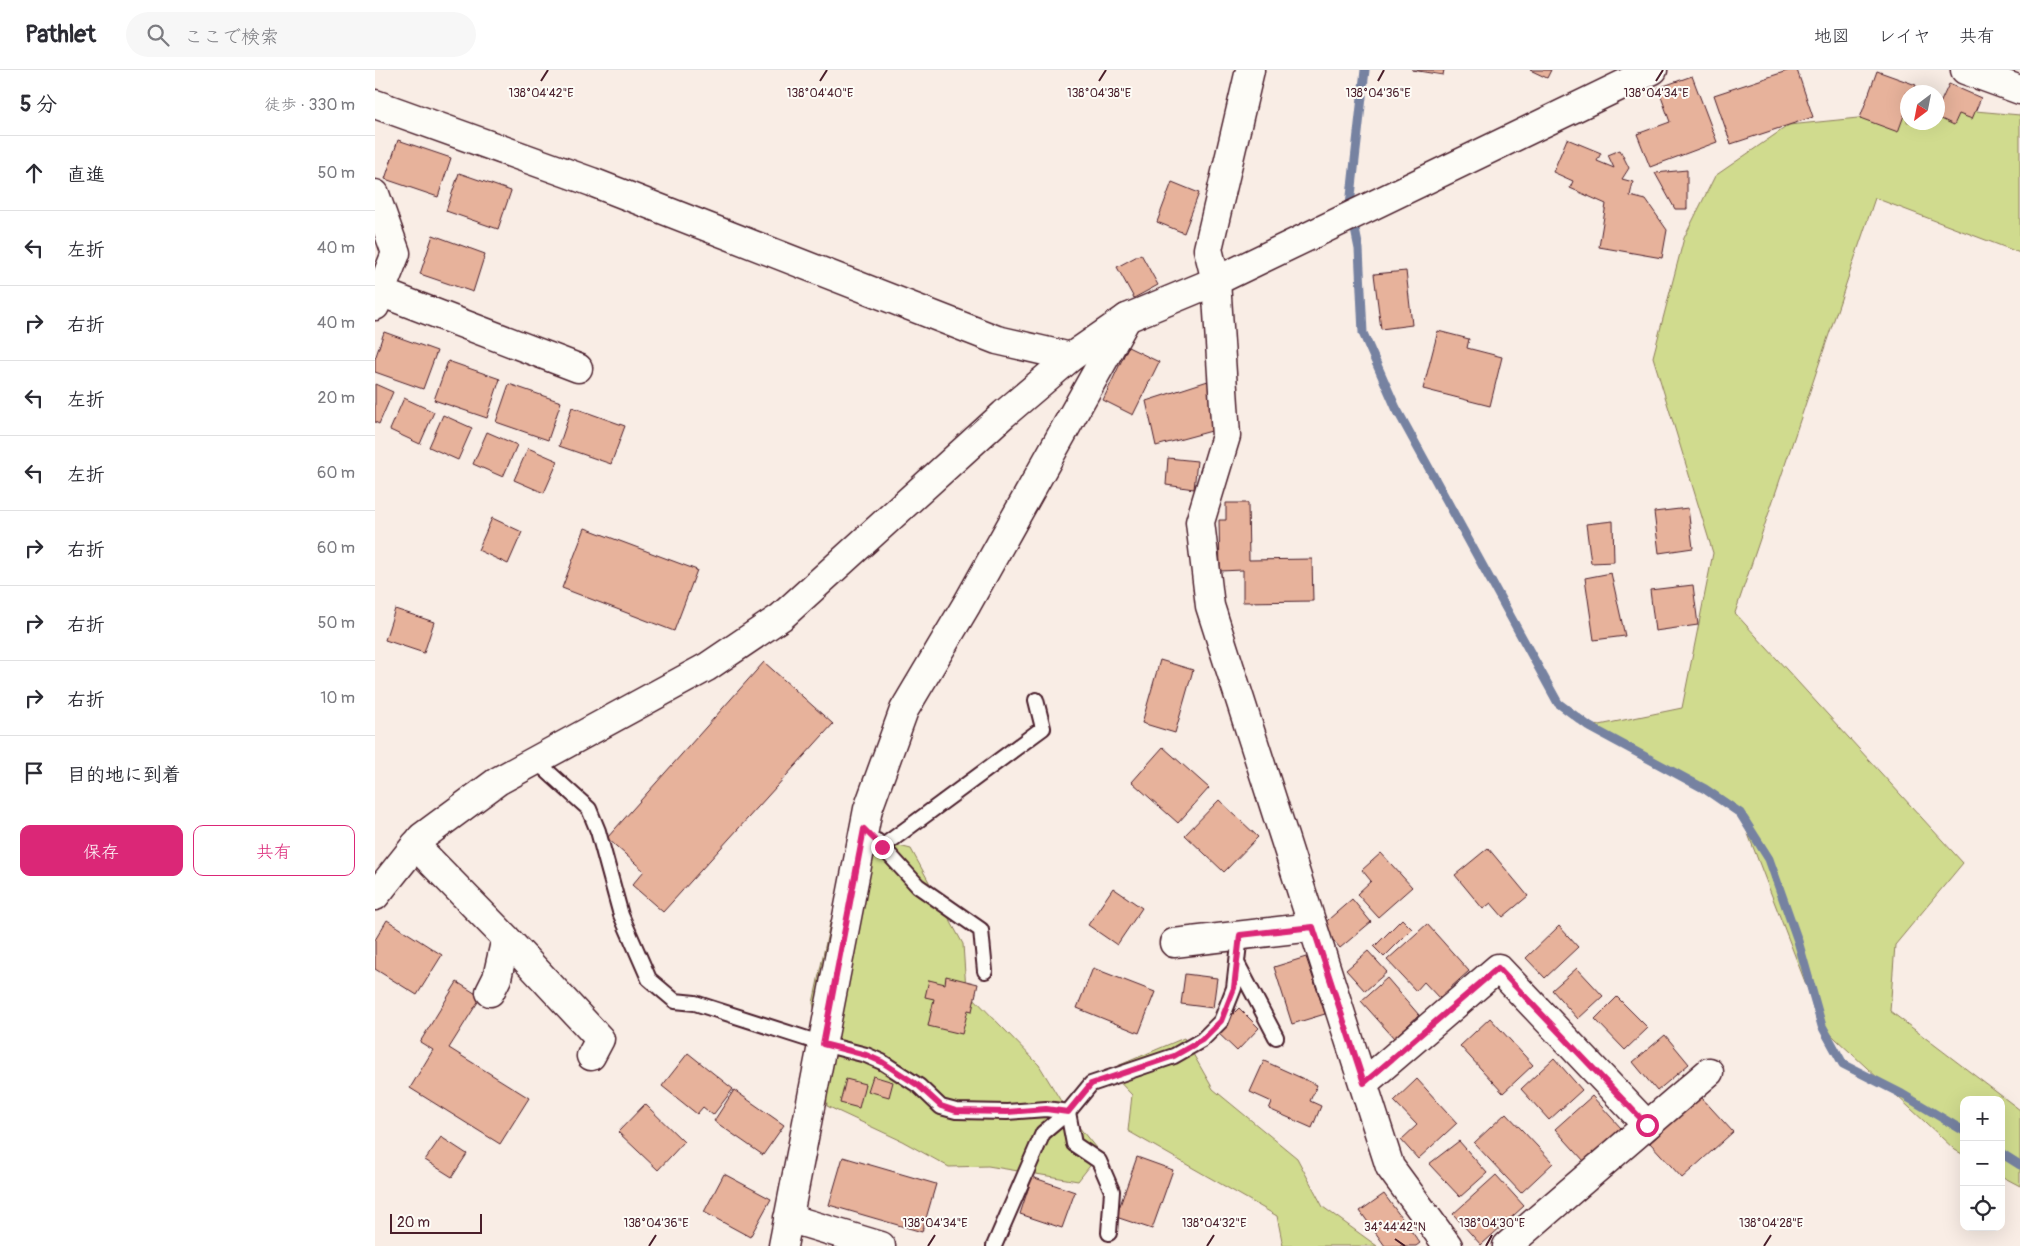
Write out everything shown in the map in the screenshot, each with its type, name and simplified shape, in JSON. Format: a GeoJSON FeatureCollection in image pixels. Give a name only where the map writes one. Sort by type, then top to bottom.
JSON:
{"type":"FeatureCollection","features":[{"type":"Feature","properties":{"kind":"street"},"geometry":{"type":"LineString","coordinates":[[1250,70],[1208,249],[1216,281],[1226,436],[1200,522],[1210,606],[1390,1167],[1449,1246]]}},
{"type":"Feature","properties":{"kind":"street"},"geometry":{"type":"LineString","coordinates":[[1965,70],[2020,90]]}},
{"type":"Feature","properties":{"kind":"street"},"geometry":{"type":"LineString","coordinates":[[375,896],[422,837],[497,781],[707,667],[781,617],[1004,414],[1071,357],[1127,318],[1216,281],[1647,71]]}},
{"type":"Feature","properties":{"kind":"street"},"geometry":{"type":"LineString","coordinates":[[375,104],[592,182],[997,340],[1071,357]]}},
{"type":"Feature","properties":{"kind":"street"},"geometry":{"type":"LineString","coordinates":[[375,194],[396,254],[378,299],[578,368]]}},
{"type":"Feature","properties":{"kind":"street"},"geometry":{"type":"LineString","coordinates":[[783,1246],[823,1044],[873,838],[868,810],[905,710],[967,604],[1127,318]]}},
{"type":"Feature","properties":{"kind":"street"},"geometry":{"type":"LineString","coordinates":[[415,845],[600,1038],[591,1056]]}},
{"type":"Feature","properties":{"kind":"street"},"geometry":{"type":"LineString","coordinates":[[1174,943],[1313,927]]}},
{"type":"Feature","properties":{"kind":"street"},"geometry":{"type":"LineString","coordinates":[[490,992],[497,978],[506,938]]}},
{"type":"Feature","properties":{"kind":"street"},"geometry":{"type":"LineString","coordinates":[[1364,1083],[1498,968],[1647,1125]]}},
{"type":"Feature","properties":{"kind":"street"},"geometry":{"type":"LineString","coordinates":[[1507,1246],[1709,1072]]}},
{"type":"Feature","properties":{"kind":"street"},"geometry":{"type":"LineString","coordinates":[[788,1218],[881,1246]]}},
{"type":"Feature","properties":{"kind":"lane"},"geometry":{"type":"LineString","coordinates":[[985,971],[981,930],[918,886],[873,838],[1043,728],[1036,700]]}},
{"type":"Feature","properties":{"kind":"lane"},"geometry":{"type":"LineString","coordinates":[[536,760],[589,809],[598,832],[621,915],[649,979],[675,1001],[695,1003],[823,1044],[866,1055],[882,1062],[919,1086],[941,1106],[956,1111],[1007,1112],[1046,1109],[1068,1112]]}},
{"type":"Feature","properties":{"kind":"lane"},"geometry":{"type":"LineString","coordinates":[[994,1246],[1043,1133],[1068,1112],[1091,1084],[1174,1056],[1202,1040],[1221,1021],[1234,988],[1240,935]]}},
{"type":"Feature","properties":{"kind":"lane"},"geometry":{"type":"LineString","coordinates":[[1237,963],[1276,1037]]}},
{"type":"Feature","properties":{"kind":"lane"},"geometry":{"type":"LineString","coordinates":[[1068,1112],[1075,1144],[1099,1160],[1112,1190],[1109,1233]]}},
{"type":"Feature","properties":{"kind":"green space"},"geometry":{"type":"Polygon","coordinates":[[[1945,110],[2020,115],[2020,253],[1875,198],[1735,613],[1963,863],[1895,945],[1890,1011],[2002,1096],[1960,1096],[1960,1153],[1822,1026],[1740,813],[1590,727],[1682,708],[1713,553],[1653,357],[1684,238],[1715,176],[1789,125],[1900,114],[1900,130],[1945,130],[1945,110]]]}},
{"type":"Feature","properties":{"kind":"green space"},"geometry":{"type":"Polygon","coordinates":[[[863,837],[911,849],[963,944],[966,990],[1039,1065],[1070,1116],[1100,1153],[1078,1181],[988,1166],[949,1167],[902,1141],[827,1106],[823,1044],[813,1003],[830,923],[863,837]]]}},
{"type":"Feature","properties":{"kind":"green space"},"geometry":{"type":"Polygon","coordinates":[[[1184,1038],[1213,1089],[1297,1158],[1323,1207],[1377,1246],[1283,1246],[1277,1216],[1128,1131],[1132,1095],[1108,1070],[1184,1038]]]}},
{"type":"Feature","properties":{"kind":"green space"},"geometry":{"type":"Polygon","coordinates":[[[2005,1099],[2020,1110],[2020,1186],[2005,1178],[2005,1099]]]}},
{"type":"Feature","properties":{"kind":"building"},"geometry":{"type":"Polygon","coordinates":[[[1412,70],[1444,70],[1443,75],[1412,70]]]}},
{"type":"Feature","properties":{"kind":"building"},"geometry":{"type":"Polygon","coordinates":[[[1530,70],[1551,70],[1547,78],[1530,70]]]}},
{"type":"Feature","properties":{"kind":"building"},"geometry":{"type":"Polygon","coordinates":[[[1790,70],[1797,70],[1813,117],[1731,144],[1714,95],[1790,70]]]}},
{"type":"Feature","properties":{"kind":"building"},"geometry":{"type":"Polygon","coordinates":[[[1877,71],[1916,85],[1900,85],[1900,126],[1898,132],[1860,118],[1877,71]]]}},
{"type":"Feature","properties":{"kind":"building"},"geometry":{"type":"Polygon","coordinates":[[[1692,76],[1717,142],[1650,167],[1637,134],[1670,122],[1658,88],[1692,76]]]}},
{"type":"Feature","properties":{"kind":"building"},"geometry":{"type":"Polygon","coordinates":[[[1949,84],[1981,98],[1972,119],[1959,114],[1954,125],[1945,121],[1945,93],[1949,84]]]}},
{"type":"Feature","properties":{"kind":"building"},"geometry":{"type":"Polygon","coordinates":[[[1567,139],[1601,153],[1597,161],[1614,168],[1608,155],[1620,150],[1629,168],[1622,179],[1633,182],[1630,196],[1646,200],[1667,230],[1662,258],[1599,247],[1606,204],[1570,188],[1573,181],[1553,172],[1567,139]]]}},
{"type":"Feature","properties":{"kind":"building"},"geometry":{"type":"Polygon","coordinates":[[[398,140],[451,158],[438,197],[385,179],[398,140]]]}},
{"type":"Feature","properties":{"kind":"building"},"geometry":{"type":"Polygon","coordinates":[[[1687,170],[1687,209],[1675,209],[1655,173],[1687,170]]]}},
{"type":"Feature","properties":{"kind":"building"},"geometry":{"type":"Polygon","coordinates":[[[459,173],[511,191],[498,229],[446,211],[459,173]]]}},
{"type":"Feature","properties":{"kind":"building"},"geometry":{"type":"Polygon","coordinates":[[[1172,182],[1199,193],[1184,233],[1157,222],[1172,182]]]}},
{"type":"Feature","properties":{"kind":"building"},"geometry":{"type":"Polygon","coordinates":[[[433,235],[485,254],[473,292],[420,274],[433,235]]]}},
{"type":"Feature","properties":{"kind":"building"},"geometry":{"type":"Polygon","coordinates":[[[1141,254],[1158,285],[1134,298],[1117,267],[1141,254]]]}},
{"type":"Feature","properties":{"kind":"building"},"geometry":{"type":"Polygon","coordinates":[[[1406,271],[1412,325],[1381,329],[1374,274],[1406,271]]]}},
{"type":"Feature","properties":{"kind":"building"},"geometry":{"type":"Polygon","coordinates":[[[1438,331],[1469,339],[1467,348],[1502,357],[1490,406],[1423,389],[1438,331]]]}},
{"type":"Feature","properties":{"kind":"building"},"geometry":{"type":"Polygon","coordinates":[[[384,332],[437,351],[423,389],[375,372],[375,359],[384,332]]]}},
{"type":"Feature","properties":{"kind":"building"},"geometry":{"type":"Polygon","coordinates":[[[1128,347],[1159,362],[1133,415],[1103,400],[1128,347]]]}},
{"type":"Feature","properties":{"kind":"building"},"geometry":{"type":"Polygon","coordinates":[[[448,361],[500,379],[487,418],[434,400],[448,361]]]}},
{"type":"Feature","properties":{"kind":"building"},"geometry":{"type":"Polygon","coordinates":[[[1211,380],[1219,429],[1156,446],[1146,401],[1211,380]]]}},
{"type":"Feature","properties":{"kind":"building"},"geometry":{"type":"Polygon","coordinates":[[[375,384],[393,392],[379,424],[375,422],[375,384]]]}},
{"type":"Feature","properties":{"kind":"building"},"geometry":{"type":"Polygon","coordinates":[[[509,384],[561,402],[548,440],[496,422],[509,384]]]}},
{"type":"Feature","properties":{"kind":"building"},"geometry":{"type":"Polygon","coordinates":[[[404,398],[434,412],[420,444],[390,430],[404,398]]]}},
{"type":"Feature","properties":{"kind":"building"},"geometry":{"type":"Polygon","coordinates":[[[572,407],[625,426],[611,464],[559,446],[572,407]]]}},
{"type":"Feature","properties":{"kind":"building"},"geometry":{"type":"Polygon","coordinates":[[[443,415],[472,428],[458,460],[429,447],[443,415]]]}},
{"type":"Feature","properties":{"kind":"building"},"geometry":{"type":"Polygon","coordinates":[[[487,432],[517,445],[503,477],[473,464],[487,432]]]}},
{"type":"Feature","properties":{"kind":"building"},"geometry":{"type":"Polygon","coordinates":[[[528,448],[558,461],[544,493],[514,480],[528,448]]]}},
{"type":"Feature","properties":{"kind":"building"},"geometry":{"type":"Polygon","coordinates":[[[1168,458],[1197,461],[1194,489],[1166,485],[1168,458]]]}},
{"type":"Feature","properties":{"kind":"building"},"geometry":{"type":"Polygon","coordinates":[[[1226,503],[1248,503],[1249,560],[1312,559],[1313,601],[1243,602],[1243,570],[1220,571],[1219,520],[1226,520],[1226,503]]]}},
{"type":"Feature","properties":{"kind":"building"},"geometry":{"type":"Polygon","coordinates":[[[1688,508],[1693,548],[1659,553],[1654,512],[1688,508]]]}},
{"type":"Feature","properties":{"kind":"building"},"geometry":{"type":"Polygon","coordinates":[[[492,518],[522,532],[508,564],[478,550],[492,518]]]}},
{"type":"Feature","properties":{"kind":"building"},"geometry":{"type":"Polygon","coordinates":[[[1613,521],[1614,562],[1591,563],[1586,524],[1613,521]]]}},
{"type":"Feature","properties":{"kind":"building"},"geometry":{"type":"Polygon","coordinates":[[[585,528],[697,570],[674,631],[562,588],[585,528]]]}},
{"type":"Feature","properties":{"kind":"building"},"geometry":{"type":"Polygon","coordinates":[[[1611,573],[1625,636],[1594,640],[1585,578],[1611,573]]]}},
{"type":"Feature","properties":{"kind":"building"},"geometry":{"type":"Polygon","coordinates":[[[1693,585],[1698,625],[1655,631],[1650,590],[1693,585]]]}},
{"type":"Feature","properties":{"kind":"building"},"geometry":{"type":"Polygon","coordinates":[[[395,609],[434,622],[424,653],[385,640],[395,609]]]}},
{"type":"Feature","properties":{"kind":"building"},"geometry":{"type":"Polygon","coordinates":[[[1160,660],[1193,670],[1175,733],[1142,723],[1160,660]]]}},
{"type":"Feature","properties":{"kind":"building"},"geometry":{"type":"Polygon","coordinates":[[[764,662],[833,724],[663,912],[632,885],[644,871],[607,838],[764,662]]]}},
{"type":"Feature","properties":{"kind":"building"},"geometry":{"type":"Polygon","coordinates":[[[1163,747],[1209,788],[1178,823],[1132,782],[1163,747]]]}},
{"type":"Feature","properties":{"kind":"building"},"geometry":{"type":"Polygon","coordinates":[[[1219,800],[1258,837],[1224,872],[1185,835],[1219,800]]]}},
{"type":"Feature","properties":{"kind":"building"},"geometry":{"type":"Polygon","coordinates":[[[1488,848],[1528,896],[1503,917],[1491,903],[1483,909],[1455,875],[1488,848]]]}},
{"type":"Feature","properties":{"kind":"building"},"geometry":{"type":"Polygon","coordinates":[[[1381,853],[1412,887],[1378,917],[1357,894],[1371,881],[1362,870],[1381,853]]]}},
{"type":"Feature","properties":{"kind":"building"},"geometry":{"type":"Polygon","coordinates":[[[1113,888],[1142,908],[1117,945],[1088,925],[1113,888]]]}},
{"type":"Feature","properties":{"kind":"building"},"geometry":{"type":"Polygon","coordinates":[[[1352,899],[1371,922],[1340,948],[1321,926],[1352,899]]]}},
{"type":"Feature","properties":{"kind":"building"},"geometry":{"type":"Polygon","coordinates":[[[1402,919],[1412,929],[1384,957],[1374,947],[1402,919]]]}},
{"type":"Feature","properties":{"kind":"building"},"geometry":{"type":"Polygon","coordinates":[[[387,920],[442,955],[417,995],[375,969],[375,940],[387,920]]]}},
{"type":"Feature","properties":{"kind":"building"},"geometry":{"type":"Polygon","coordinates":[[[1427,924],[1469,971],[1439,998],[1424,982],[1416,991],[1387,960],[1427,924]]]}},
{"type":"Feature","properties":{"kind":"building"},"geometry":{"type":"Polygon","coordinates":[[[1559,926],[1578,947],[1545,978],[1526,958],[1559,926]]]}},
{"type":"Feature","properties":{"kind":"building"},"geometry":{"type":"Polygon","coordinates":[[[1368,951],[1387,972],[1365,991],[1346,970],[1368,951]]]}},
{"type":"Feature","properties":{"kind":"building"},"geometry":{"type":"Polygon","coordinates":[[[1306,957],[1325,1014],[1292,1024],[1274,967],[1306,957]]]}},
{"type":"Feature","properties":{"kind":"building"},"geometry":{"type":"Polygon","coordinates":[[[1093,968],[1155,992],[1139,1033],[1077,1008],[1093,968]]]}},
{"type":"Feature","properties":{"kind":"building"},"geometry":{"type":"Polygon","coordinates":[[[1577,968],[1603,996],[1578,1019],[1552,990],[1577,968]]]}},
{"type":"Feature","properties":{"kind":"building"},"geometry":{"type":"Polygon","coordinates":[[[1185,974],[1217,978],[1213,1008],[1181,1004],[1185,974]]]}},
{"type":"Feature","properties":{"kind":"building"},"geometry":{"type":"Polygon","coordinates":[[[946,976],[978,984],[972,1011],[968,1010],[962,1034],[928,1026],[934,999],[925,997],[929,980],[945,984],[946,976]]]}},
{"type":"Feature","properties":{"kind":"building"},"geometry":{"type":"Polygon","coordinates":[[[1387,978],[1419,1015],[1394,1038],[1361,1001],[1387,978]]]}},
{"type":"Feature","properties":{"kind":"building"},"geometry":{"type":"Polygon","coordinates":[[[457,982],[481,997],[449,1048],[529,1098],[500,1144],[410,1088],[433,1050],[420,1042],[457,982]]]}},
{"type":"Feature","properties":{"kind":"building"},"geometry":{"type":"Polygon","coordinates":[[[1617,997],[1648,1028],[1625,1050],[1595,1019],[1617,997]]]}},
{"type":"Feature","properties":{"kind":"building"},"geometry":{"type":"Polygon","coordinates":[[[1239,1008],[1259,1028],[1237,1051],[1216,1031],[1239,1008]]]}},
{"type":"Feature","properties":{"kind":"building"},"geometry":{"type":"Polygon","coordinates":[[[1490,1018],[1533,1065],[1503,1093],[1460,1046],[1490,1018]]]}},
{"type":"Feature","properties":{"kind":"building"},"geometry":{"type":"Polygon","coordinates":[[[1665,1035],[1689,1064],[1657,1091],[1633,1062],[1665,1035]]]}},
{"type":"Feature","properties":{"kind":"building"},"geometry":{"type":"Polygon","coordinates":[[[688,1053],[733,1089],[713,1115],[703,1107],[697,1114],[662,1086],[688,1053]]]}},
{"type":"Feature","properties":{"kind":"building"},"geometry":{"type":"Polygon","coordinates":[[[1554,1058],[1582,1090],[1549,1120],[1521,1089],[1554,1058]]]}},
{"type":"Feature","properties":{"kind":"building"},"geometry":{"type":"Polygon","coordinates":[[[1264,1061],[1317,1085],[1310,1101],[1321,1106],[1312,1128],[1269,1109],[1272,1102],[1250,1092],[1264,1061]]]}},
{"type":"Feature","properties":{"kind":"building"},"geometry":{"type":"Polygon","coordinates":[[[873,1076],[893,1082],[889,1097],[868,1091],[873,1076]]]}},
{"type":"Feature","properties":{"kind":"building"},"geometry":{"type":"Polygon","coordinates":[[[846,1079],[865,1084],[859,1108],[840,1103],[846,1079]]]}},
{"type":"Feature","properties":{"kind":"building"},"geometry":{"type":"Polygon","coordinates":[[[1417,1079],[1457,1123],[1418,1159],[1401,1140],[1417,1125],[1394,1101],[1417,1079]]]}},
{"type":"Feature","properties":{"kind":"building"},"geometry":{"type":"Polygon","coordinates":[[[734,1090],[784,1125],[763,1155],[714,1121],[734,1090]]]}},
{"type":"Feature","properties":{"kind":"building"},"geometry":{"type":"Polygon","coordinates":[[[1592,1096],[1621,1128],[1584,1161],[1555,1129],[1592,1096]]]}},
{"type":"Feature","properties":{"kind":"building"},"geometry":{"type":"Polygon","coordinates":[[[1701,1097],[1733,1132],[1682,1178],[1650,1143],[1701,1097]]]}},
{"type":"Feature","properties":{"kind":"building"},"geometry":{"type":"Polygon","coordinates":[[[645,1104],[684,1142],[658,1170],[618,1132],[645,1104]]]}},
{"type":"Feature","properties":{"kind":"building"},"geometry":{"type":"Polygon","coordinates":[[[1506,1113],[1553,1163],[1521,1193],[1474,1143],[1506,1113]]]}},
{"type":"Feature","properties":{"kind":"building"},"geometry":{"type":"Polygon","coordinates":[[[441,1137],[467,1154],[452,1177],[425,1160],[441,1137]]]}},
{"type":"Feature","properties":{"kind":"building"},"geometry":{"type":"Polygon","coordinates":[[[1459,1141],[1487,1173],[1460,1197],[1429,1164],[1459,1141]]]}},
{"type":"Feature","properties":{"kind":"building"},"geometry":{"type":"Polygon","coordinates":[[[843,1157],[936,1184],[922,1232],[829,1205],[843,1157]]]}},
{"type":"Feature","properties":{"kind":"building"},"geometry":{"type":"Polygon","coordinates":[[[1137,1157],[1173,1170],[1152,1229],[1116,1217],[1137,1157]]]}},
{"type":"Feature","properties":{"kind":"building"},"geometry":{"type":"Polygon","coordinates":[[[724,1174],[771,1199],[750,1237],[704,1212],[724,1174]]]}},
{"type":"Feature","properties":{"kind":"building"},"geometry":{"type":"Polygon","coordinates":[[[1496,1175],[1524,1206],[1481,1245],[1453,1214],[1496,1175]]]}},
{"type":"Feature","properties":{"kind":"building"},"geometry":{"type":"Polygon","coordinates":[[[1032,1177],[1075,1192],[1062,1228],[1020,1214],[1032,1177]]]}},
{"type":"Feature","properties":{"kind":"building"},"geometry":{"type":"Polygon","coordinates":[[[1384,1194],[1420,1243],[1416,1246],[1385,1246],[1360,1211],[1384,1194]]]}},
{"type":"Feature","properties":{"kind":"waterway"},"geometry":{"type":"LineString","coordinates":[[1365,70],[1350,205],[1359,249],[1363,333],[1396,408],[1558,703],[1590,727],[1705,789],[1740,813],[1769,859],[1798,941],[1822,1026],[1843,1064],[1902,1094],[1960,1129]]}},
{"type":"Feature","properties":{"kind":"waterway"},"geometry":{"type":"LineString","coordinates":[[2005,1156],[2020,1165]]}},
{"type":"Feature","properties":{"kind":"route"},"geometry":{"type":"LineString","coordinates":[[882,847],[864,829],[823,1044],[866,1055],[882,1062],[919,1086],[941,1106],[956,1111],[1007,1112],[1046,1109],[1068,1112],[1091,1084],[1174,1056],[1202,1040],[1221,1021],[1234,988],[1240,935],[1313,927],[1364,1083],[1498,968],[1647,1125]]}}]}
